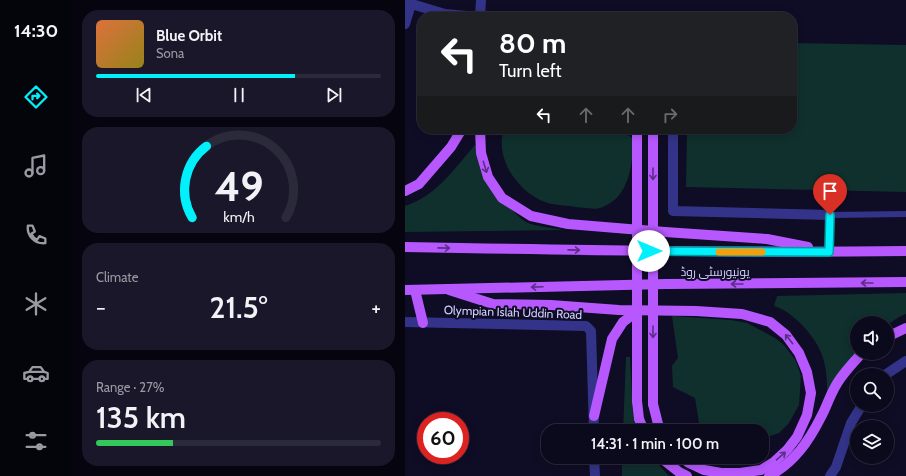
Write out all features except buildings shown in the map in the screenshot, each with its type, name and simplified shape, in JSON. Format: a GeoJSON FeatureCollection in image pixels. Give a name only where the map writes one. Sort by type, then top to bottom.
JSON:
{"type":"FeatureCollection","features":[{"type":"Feature","properties":{"kind":"main road"},"geometry":{"type":"LineString","coordinates":[[405,191],[419,184],[446,153],[458,134]]}},
{"type":"Feature","properties":{"kind":"main road"},"geometry":{"type":"LineString","coordinates":[[480,134],[481,153],[488,177],[502,198],[531,216],[568,224],[767,239],[829,252]]}},
{"type":"Feature","properties":{"kind":"main road"},"geometry":{"type":"LineString","coordinates":[[637,134],[637,401],[641,424]]}},
{"type":"Feature","properties":{"kind":"main road"},"geometry":{"type":"LineString","coordinates":[[652,134],[653,404],[658,424]]}},
{"type":"Feature","properties":{"kind":"main road","name":"یونیورسٹی روڈ"},"geometry":{"type":"LineString","coordinates":[[405,247],[619,251],[906,251]]}},
{"type":"Feature","properties":{"kind":"main road","name":"یونیورسٹی روڈ"},"geometry":{"type":"LineString","coordinates":[[405,290],[639,285],[906,282]]}},
{"type":"Feature","properties":{"kind":"main road"},"geometry":{"type":"LineString","coordinates":[[415,290],[423,323]]}},
{"type":"Feature","properties":{"kind":"main road"},"geometry":{"type":"LineString","coordinates":[[449,290],[493,304],[551,305],[742,314],[770,322],[787,335],[799,353],[807,372],[811,393],[807,415],[797,437],[787,450],[761,470],[740,473],[721,473],[704,470],[689,464]]}},
{"type":"Feature","properties":{"kind":"main road"},"geometry":{"type":"LineString","coordinates":[[594,416],[612,339],[623,322],[639,310]]}},
{"type":"Feature","properties":{"kind":"main road"},"geometry":{"type":"LineString","coordinates":[[894,334],[906,328]]}},
{"type":"Feature","properties":{"kind":"main road"},"geometry":{"type":"LineString","coordinates":[[769,476],[778,471],[799,453],[821,417],[834,388],[856,360]]}},
{"type":"Feature","properties":{"kind":"main road"},"geometry":{"type":"LineString","coordinates":[[669,464],[687,476]]}},
{"type":"Feature","properties":{"kind":"street"},"geometry":{"type":"LineString","coordinates":[[480,12],[481,0]]}},
{"type":"Feature","properties":{"kind":"street"},"geometry":{"type":"LineString","coordinates":[[405,24],[413,3],[439,12]]}},
{"type":"Feature","properties":{"kind":"street"},"geometry":{"type":"LineString","coordinates":[[673,134],[673,211],[830,215]]}},
{"type":"Feature","properties":{"kind":"street","name":"Olympian Islah Uddin Road"},"geometry":{"type":"LineString","coordinates":[[405,322],[586,326],[591,331],[594,424]]}},
{"type":"Feature","properties":{"kind":"street"},"geometry":{"type":"LineString","coordinates":[[894,369],[906,361]]}},
{"type":"Feature","properties":{"kind":"street"},"geometry":{"type":"LineString","coordinates":[[829,476],[836,467],[851,423],[858,412]]}},
{"type":"Feature","properties":{"kind":"street"},"geometry":{"type":"LineString","coordinates":[[594,464],[595,476]]}},
{"type":"Feature","properties":{"kind":"lane"},"geometry":{"type":"LineString","coordinates":[[829,252],[830,215],[906,214]]}},
{"type":"Feature","properties":{"kind":"green space"},"geometry":{"type":"Polygon","coordinates":[[[797,43],[906,45],[906,192],[686,187],[687,134],[797,134],[797,43]]]}},
{"type":"Feature","properties":{"kind":"green space"},"geometry":{"type":"Polygon","coordinates":[[[503,134],[627,134],[632,138],[632,159],[628,179],[618,197],[610,203],[597,209],[545,202],[526,190],[511,173],[505,162],[502,151],[503,134]]]}},
{"type":"Feature","properties":{"kind":"green space"},"geometry":{"type":"Polygon","coordinates":[[[475,145],[489,176],[503,198],[518,216],[526,222],[538,226],[563,230],[405,232],[405,206],[426,196],[435,189],[444,181],[475,145]]]}},
{"type":"Feature","properties":{"kind":"green space"},"geometry":{"type":"Polygon","coordinates":[[[906,293],[906,314],[894,320],[894,316],[850,316],[850,360],[852,360],[827,405],[825,364],[820,351],[816,343],[797,320],[774,306],[777,296],[906,293]]]}},
{"type":"Feature","properties":{"kind":"green space"},"geometry":{"type":"Polygon","coordinates":[[[672,316],[731,320],[747,323],[775,338],[784,345],[796,361],[801,376],[799,405],[789,423],[779,433],[769,437],[769,424],[700,424],[695,398],[673,387],[672,366],[678,358],[672,316]]]}},
{"type":"Feature","properties":{"kind":"green space"},"geometry":{"type":"Polygon","coordinates":[[[626,357],[630,357],[635,424],[623,424],[626,357]]]}},
{"type":"Feature","properties":{"kind":"green space"},"geometry":{"type":"Polygon","coordinates":[[[622,464],[658,464],[669,476],[622,476],[622,464]]]}},
{"type":"Feature","properties":{"kind":"slow traffic"},"geometry":{"type":"LineString","coordinates":[[719,252],[762,252]]}},
{"type":"Feature","properties":{"kind":"route"},"geometry":{"type":"LineString","coordinates":[[649,251],[829,252],[830,215]]}}]}
